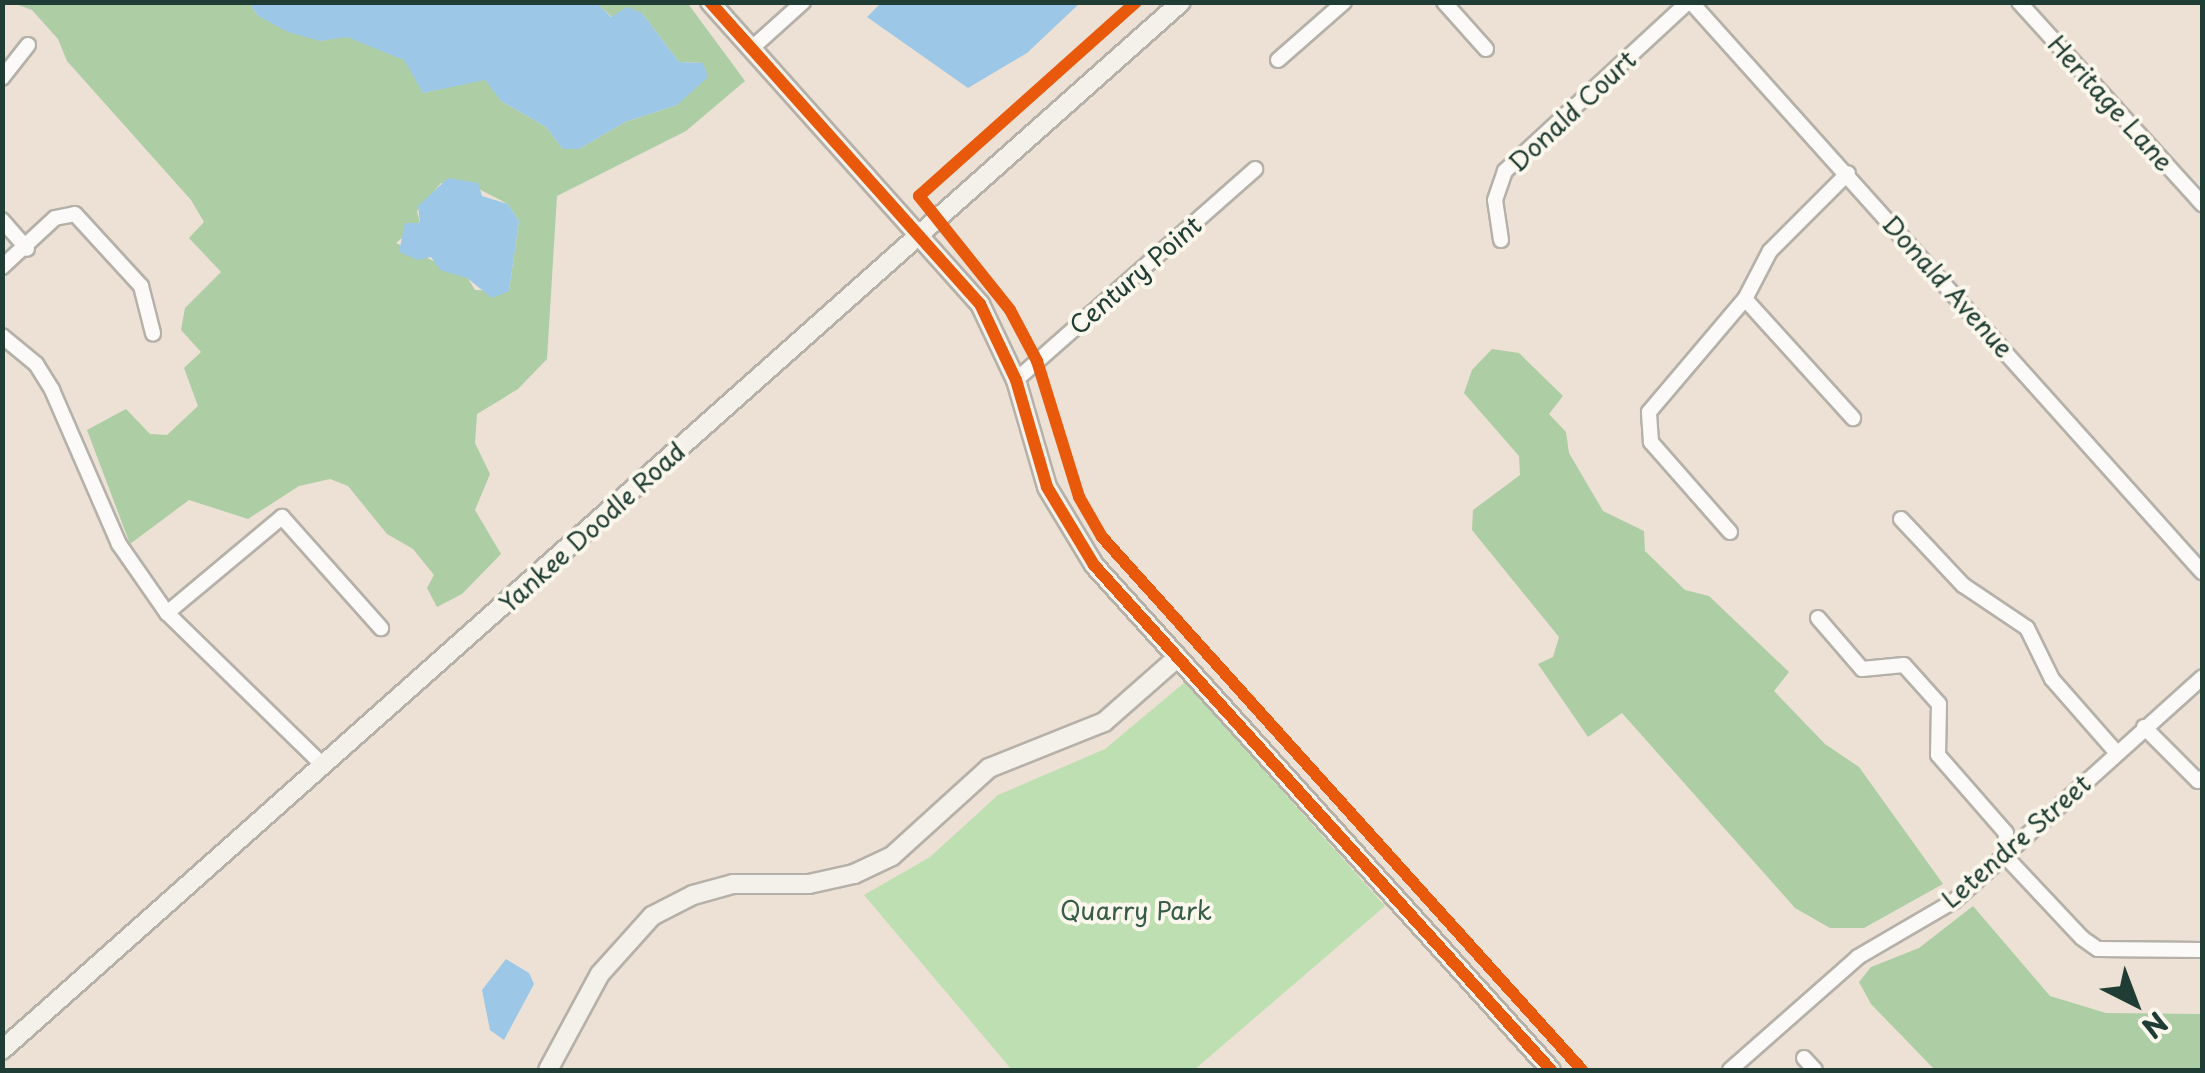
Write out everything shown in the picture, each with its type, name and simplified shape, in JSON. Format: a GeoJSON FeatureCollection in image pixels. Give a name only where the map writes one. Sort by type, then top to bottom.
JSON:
{"type":"FeatureCollection","features":[{"type":"Feature","properties":{"kind":"street"},"geometry":{"type":"LineString","coordinates":[[710,2],[923,234],[980,304],[1016,380],[1047,487],[1094,565],[1551,1070]]}},
{"type":"Feature","properties":{"kind":"street"},"geometry":{"type":"LineString","coordinates":[[752,48],[804,2]]}},
{"type":"Feature","properties":{"kind":"street","name":"Yankee Doodle Road"},"geometry":{"type":"LineString","coordinates":[[2,1050],[1181,2]]}},
{"type":"Feature","properties":{"kind":"street"},"geometry":{"type":"LineString","coordinates":[[1278,60],[1344,2]]}},
{"type":"Feature","properties":{"kind":"street"},"geometry":{"type":"LineString","coordinates":[[1444,2],[1486,49]]}},
{"type":"Feature","properties":{"kind":"street","name":"Donald Avenue"},"geometry":{"type":"LineString","coordinates":[[1690,2],[1848,173],[2202,572]]}},
{"type":"Feature","properties":{"kind":"street","name":"Donald Court"},"geometry":{"type":"LineString","coordinates":[[1501,240],[1494,200],[1504,171],[1690,2]]}},
{"type":"Feature","properties":{"kind":"street","name":"Heritage Lane"},"geometry":{"type":"LineString","coordinates":[[2018,2],[2202,204]]}},
{"type":"Feature","properties":{"kind":"street"},"geometry":{"type":"LineString","coordinates":[[2,78],[28,45]]}},
{"type":"Feature","properties":{"kind":"street","name":"Century Point"},"geometry":{"type":"LineString","coordinates":[[1016,380],[1254,170]]}},
{"type":"Feature","properties":{"kind":"street"},"geometry":{"type":"LineString","coordinates":[[1730,532],[1651,442],[1649,412],[1690,372],[1745,299],[1770,252],[1848,173]]}},
{"type":"Feature","properties":{"kind":"street"},"geometry":{"type":"LineString","coordinates":[[2,267],[27,249],[55,218],[75,214],[142,286],[152,333]]}},
{"type":"Feature","properties":{"kind":"street"},"geometry":{"type":"LineString","coordinates":[[2,220],[27,249]]}},
{"type":"Feature","properties":{"kind":"street"},"geometry":{"type":"LineString","coordinates":[[1745,299],[1853,418]]}},
{"type":"Feature","properties":{"kind":"street"},"geometry":{"type":"LineString","coordinates":[[2,336],[36,364],[52,390],[119,544],[167,613],[324,765]]}},
{"type":"Feature","properties":{"kind":"street"},"geometry":{"type":"LineString","coordinates":[[167,613],[282,517],[381,628]]}},
{"type":"Feature","properties":{"kind":"street"},"geometry":{"type":"LineString","coordinates":[[1901,519],[1963,585],[2027,628],[2052,679],[2116,752]]}},
{"type":"Feature","properties":{"kind":"street"},"geometry":{"type":"LineString","coordinates":[[1818,618],[1862,669],[1904,665],[1938,704],[1938,755],[2006,832],[2005,856],[2098,949],[2202,950]]}},
{"type":"Feature","properties":{"kind":"street"},"geometry":{"type":"LineString","coordinates":[[548,1070],[600,974],[652,916],[692,895],[734,884],[808,884],[879,862],[990,768],[1104,722],[1178,657]]}},
{"type":"Feature","properties":{"kind":"street","name":"Letendre Street"},"geometry":{"type":"LineString","coordinates":[[1730,1070],[1858,958],[1954,901],[2202,678]]}},
{"type":"Feature","properties":{"kind":"street"},"geometry":{"type":"LineString","coordinates":[[2144,727],[2198,781],[2202,778]]}},
{"type":"Feature","properties":{"kind":"street"},"geometry":{"type":"LineString","coordinates":[[1804,1058],[1815,1070]]}},
{"type":"Feature","properties":{"kind":"green space"},"geometry":{"type":"Polygon","coordinates":[[[13,3],[249,3],[258,16],[320,41],[347,36],[405,60],[423,93],[485,79],[501,101],[546,127],[563,149],[579,149],[625,122],[677,105],[703,63],[679,62],[642,13],[612,17],[596,3],[689,5],[745,81],[686,131],[557,196],[547,359],[518,389],[477,414],[475,443],[490,474],[475,510],[501,554],[462,594],[437,607],[427,588],[434,575],[413,549],[387,534],[348,486],[330,479],[299,486],[248,519],[189,500],[130,544],[87,430],[126,409],[150,434],[167,435],[198,406],[184,368],[201,352],[181,330],[185,308],[221,272],[189,238],[204,222],[191,200],[67,61],[58,39],[32,10],[13,3]],[[441,183],[417,211],[420,223],[396,243],[467,277],[475,290],[509,291],[519,221],[508,204],[469,184],[441,183]]]}},
{"type":"Feature","properties":{"kind":"green space"},"geometry":{"type":"Polygon","coordinates":[[[1492,349],[1519,353],[1563,396],[1549,414],[1566,432],[1569,453],[1603,511],[1644,531],[1645,551],[1685,590],[1709,596],[1789,672],[1774,691],[1825,744],[1859,767],[1943,884],[1864,928],[1830,928],[1795,908],[1622,713],[1588,737],[1538,664],[1553,657],[1559,637],[1472,530],[1473,510],[1520,475],[1519,456],[1464,393],[1472,370],[1492,349]]]}},
{"type":"Feature","properties":{"kind":"green space","name":"Quarry Park"},"geometry":{"type":"Polygon","coordinates":[[[1185,682],[1385,906],[1194,1070],[1012,1070],[864,895],[930,857],[998,795],[1105,749],[1185,682]]]}},
{"type":"Feature","properties":{"kind":"green space"},"geometry":{"type":"Polygon","coordinates":[[[1973,906],[2050,996],[2106,1013],[2202,1014],[2202,1070],[1935,1070],[1871,1004],[1859,982],[1871,967],[1919,948],[1973,906]]]}},
{"type":"Feature","properties":{"kind":"water"},"geometry":{"type":"Polygon","coordinates":[[[596,2],[611,17],[627,7],[642,13],[679,62],[703,63],[708,77],[677,105],[625,122],[579,149],[563,149],[546,127],[501,101],[485,80],[423,93],[404,60],[347,37],[320,41],[288,32],[258,16],[249,3],[596,2]]]}},
{"type":"Feature","properties":{"kind":"water"},"geometry":{"type":"Polygon","coordinates":[[[881,2],[1080,3],[1027,53],[968,88],[867,17],[881,2]]]}},
{"type":"Feature","properties":{"kind":"water"},"geometry":{"type":"Polygon","coordinates":[[[448,178],[478,183],[482,196],[508,204],[519,221],[509,291],[492,298],[467,278],[440,270],[431,257],[418,260],[399,252],[405,223],[420,223],[418,206],[448,178]]]}},
{"type":"Feature","properties":{"kind":"water"},"geometry":{"type":"Polygon","coordinates":[[[506,959],[529,973],[534,984],[504,1040],[490,1030],[482,990],[506,959]]]}},
{"type":"Feature","properties":{"kind":"cycle path"},"geometry":{"type":"LineString","coordinates":[[710,2],[980,304],[1016,380],[1047,487],[1094,565],[1551,1070]]}},
{"type":"Feature","properties":{"kind":"cycle path"},"geometry":{"type":"LineString","coordinates":[[1136,2],[919,196],[1010,310],[1037,361],[1079,497],[1102,537],[1582,1070]]}}]}
